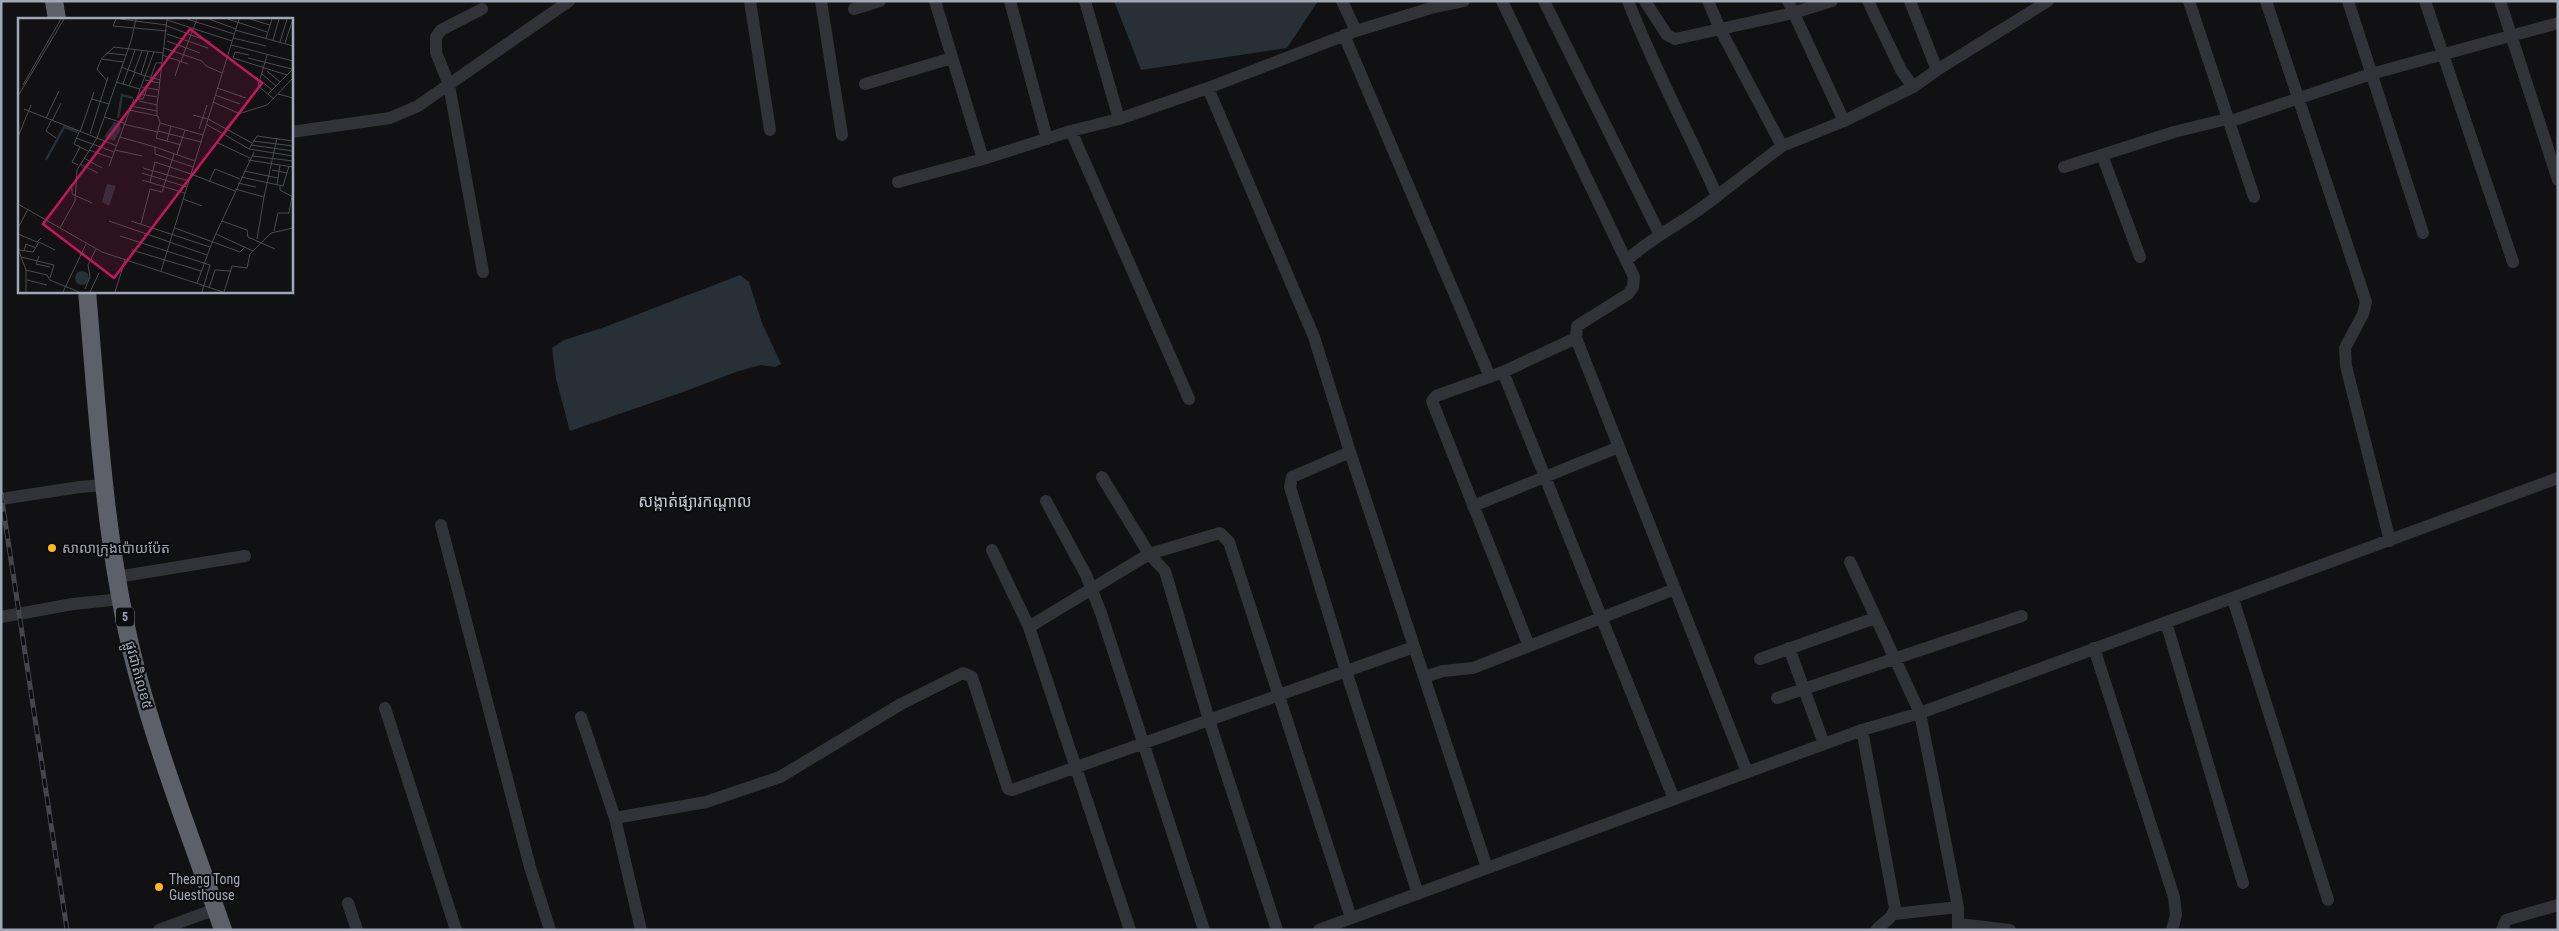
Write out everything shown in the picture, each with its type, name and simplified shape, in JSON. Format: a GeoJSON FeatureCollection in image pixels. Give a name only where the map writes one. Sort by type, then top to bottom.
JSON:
{"type":"FeatureCollection","features":[{"type":"Feature","properties":{"kind":"highway"},"geometry":{"type":"LineString","coordinates":[[54,1],[56,18]]}},
{"type":"Feature","properties":{"kind":"highway","name":"ផ្លូវជាតិលេខ៥"},"geometry":{"type":"LineString","coordinates":[[87,292],[104,485],[117,577],[135,666],[223,930]]}},
{"type":"Feature","properties":{"kind":"street"},"geometry":{"type":"LineString","coordinates":[[292,132],[390,118],[418,106],[569,1]]}},
{"type":"Feature","properties":{"kind":"street"},"geometry":{"type":"LineString","coordinates":[[750,1],[770,130]]}},
{"type":"Feature","properties":{"kind":"street"},"geometry":{"type":"LineString","coordinates":[[821,1],[842,135]]}},
{"type":"Feature","properties":{"kind":"street"},"geometry":{"type":"LineString","coordinates":[[854,9],[880,1]]}},
{"type":"Feature","properties":{"kind":"street"},"geometry":{"type":"LineString","coordinates":[[935,1],[983,159]]}},
{"type":"Feature","properties":{"kind":"street"},"geometry":{"type":"LineString","coordinates":[[1010,1],[1047,139]]}},
{"type":"Feature","properties":{"kind":"street"},"geometry":{"type":"LineString","coordinates":[[1085,1],[1119,119]]}},
{"type":"Feature","properties":{"kind":"street"},"geometry":{"type":"LineString","coordinates":[[1342,1],[1350,33],[1490,377]]}},
{"type":"Feature","properties":{"kind":"street"},"geometry":{"type":"LineString","coordinates":[[898,182],[983,159],[1071,131],[1119,119],[1208,88],[1350,33],[1431,8],[1464,1]]}},
{"type":"Feature","properties":{"kind":"street"},"geometry":{"type":"LineString","coordinates":[[1502,1],[1634,277],[1633,287],[1613,304],[1576,326],[1576,338],[1748,772]]}},
{"type":"Feature","properties":{"kind":"street"},"geometry":{"type":"LineString","coordinates":[[1544,1],[1660,235]]}},
{"type":"Feature","properties":{"kind":"street"},"geometry":{"type":"LineString","coordinates":[[1628,1],[1650,56],[1682,117],[1717,196]]}},
{"type":"Feature","properties":{"kind":"street"},"geometry":{"type":"LineString","coordinates":[[1645,1],[1667,35],[1675,39],[1794,14],[1832,1]]}},
{"type":"Feature","properties":{"kind":"street"},"geometry":{"type":"LineString","coordinates":[[1708,1],[1720,29],[1782,146]]}},
{"type":"Feature","properties":{"kind":"street"},"geometry":{"type":"LineString","coordinates":[[1788,1],[1844,121]]}},
{"type":"Feature","properties":{"kind":"street"},"geometry":{"type":"LineString","coordinates":[[1868,1],[1901,70],[1913,86]]}},
{"type":"Feature","properties":{"kind":"street"},"geometry":{"type":"LineString","coordinates":[[1910,1],[1937,70]]}},
{"type":"Feature","properties":{"kind":"street"},"geometry":{"type":"LineString","coordinates":[[1627,260],[1642,246],[1699,211],[1782,146],[1844,121],[1913,86],[2048,1]]}},
{"type":"Feature","properties":{"kind":"street"},"geometry":{"type":"LineString","coordinates":[[2189,1],[2254,197]]}},
{"type":"Feature","properties":{"kind":"street"},"geometry":{"type":"LineString","coordinates":[[2266,1],[2366,302],[2363,314],[2345,348],[2346,366],[2390,541]]}},
{"type":"Feature","properties":{"kind":"street"},"geometry":{"type":"LineString","coordinates":[[2348,1],[2423,233]]}},
{"type":"Feature","properties":{"kind":"street"},"geometry":{"type":"LineString","coordinates":[[2425,1],[2441,56],[2513,262]]}},
{"type":"Feature","properties":{"kind":"street"},"geometry":{"type":"LineString","coordinates":[[2500,1],[2558,180]]}},
{"type":"Feature","properties":{"kind":"street"},"geometry":{"type":"LineString","coordinates":[[482,8],[450,23],[441,30],[436,38],[436,52],[450,85],[483,272]]}},
{"type":"Feature","properties":{"kind":"street"},"geometry":{"type":"LineString","coordinates":[[2064,168],[2174,132],[2228,120],[2371,74],[2558,23]]}},
{"type":"Feature","properties":{"kind":"street"},"geometry":{"type":"LineString","coordinates":[[865,84],[952,58]]}},
{"type":"Feature","properties":{"kind":"street"},"geometry":{"type":"LineString","coordinates":[[1208,88],[1314,337],[1487,868]]}},
{"type":"Feature","properties":{"kind":"street"},"geometry":{"type":"LineString","coordinates":[[1071,131],[1189,399]]}},
{"type":"Feature","properties":{"kind":"street"},"geometry":{"type":"LineString","coordinates":[[2102,155],[2140,257]]}},
{"type":"Feature","properties":{"kind":"street"},"geometry":{"type":"LineString","coordinates":[[1529,646],[1432,401],[1436,396],[1503,372],[1576,338]]}},
{"type":"Feature","properties":{"kind":"street"},"geometry":{"type":"LineString","coordinates":[[1503,372],[1674,799]]}},
{"type":"Feature","properties":{"kind":"street"},"geometry":{"type":"LineString","coordinates":[[1473,506],[1619,448]]}},
{"type":"Feature","properties":{"kind":"street"},"geometry":{"type":"LineString","coordinates":[[1350,452],[1292,478],[1290,487],[1346,671],[1418,894]]}},
{"type":"Feature","properties":{"kind":"street"},"geometry":{"type":"LineString","coordinates":[[1102,477],[1149,554],[1166,571],[1209,720],[1277,930]]}},
{"type":"Feature","properties":{"kind":"street"},"geometry":{"type":"LineString","coordinates":[[1319,930],[1348,923],[1418,894],[1674,799],[1862,730],[1920,713],[2558,478]]}},
{"type":"Feature","properties":{"kind":"street"},"geometry":{"type":"LineString","coordinates":[[1,499],[80,486],[104,485]]}},
{"type":"Feature","properties":{"kind":"street"},"geometry":{"type":"LineString","coordinates":[[1046,501],[1091,589],[1204,930]]}},
{"type":"Feature","properties":{"kind":"street"},"geometry":{"type":"LineString","coordinates":[[441,525],[530,867],[550,930]]}},
{"type":"Feature","properties":{"kind":"street"},"geometry":{"type":"LineString","coordinates":[[1029,627],[1149,554],[1220,534],[1224,535],[1229,542],[1278,695],[1348,923]]}},
{"type":"Feature","properties":{"kind":"street"},"geometry":{"type":"LineString","coordinates":[[992,550],[1029,627],[1130,930]]}},
{"type":"Feature","properties":{"kind":"street"},"geometry":{"type":"LineString","coordinates":[[117,577],[245,556]]}},
{"type":"Feature","properties":{"kind":"street"},"geometry":{"type":"LineString","coordinates":[[1850,562],[1892,658],[1920,713],[1958,907],[1959,927],[2010,930]]}},
{"type":"Feature","properties":{"kind":"street"},"geometry":{"type":"LineString","coordinates":[[1424,677],[1443,671],[1473,668],[1675,589]]}},
{"type":"Feature","properties":{"kind":"street"},"geometry":{"type":"LineString","coordinates":[[1,617],[72,604],[121,599]]}},
{"type":"Feature","properties":{"kind":"street"},"geometry":{"type":"LineString","coordinates":[[2233,599],[2328,900]]}},
{"type":"Feature","properties":{"kind":"street"},"geometry":{"type":"LineString","coordinates":[[1777,698],[2022,616]]}},
{"type":"Feature","properties":{"kind":"street"},"geometry":{"type":"LineString","coordinates":[[1760,659],[1875,618]]}},
{"type":"Feature","properties":{"kind":"street"},"geometry":{"type":"LineString","coordinates":[[2166,622],[2244,883]]}},
{"type":"Feature","properties":{"kind":"street"},"geometry":{"type":"LineString","coordinates":[[615,818],[706,802],[780,777],[901,704],[963,673],[972,677],[1008,789],[1012,790],[1414,647]]}},
{"type":"Feature","properties":{"kind":"street"},"geometry":{"type":"LineString","coordinates":[[1789,648],[1824,744]]}},
{"type":"Feature","properties":{"kind":"street"},"geometry":{"type":"LineString","coordinates":[[2094,648],[2174,897],[2176,915],[2172,930]]}},
{"type":"Feature","properties":{"kind":"street"},"geometry":{"type":"LineString","coordinates":[[385,708],[456,930]]}},
{"type":"Feature","properties":{"kind":"street"},"geometry":{"type":"LineString","coordinates":[[581,717],[615,818],[641,930]]}},
{"type":"Feature","properties":{"kind":"street"},"geometry":{"type":"LineString","coordinates":[[1862,730],[1895,908],[1894,914]]}},
{"type":"Feature","properties":{"kind":"street"},"geometry":{"type":"LineString","coordinates":[[348,903],[357,930]]}},
{"type":"Feature","properties":{"kind":"street"},"geometry":{"type":"LineString","coordinates":[[2502,930],[2506,920],[2558,905]]}},
{"type":"Feature","properties":{"kind":"street"},"geometry":{"type":"LineString","coordinates":[[1876,930],[1894,914],[1958,907]]}},
{"type":"Feature","properties":{"kind":"street"},"geometry":{"type":"LineString","coordinates":[[159,930],[216,909]]}},
{"type":"Feature","properties":{"kind":"shaded area"},"geometry":{"type":"Polygon","coordinates":[[[1114,1],[1318,1],[1287,48],[1141,70],[1114,1]]]}},
{"type":"Feature","properties":{"kind":"shaded area"},"geometry":{"type":"Polygon","coordinates":[[[740,275],[749,282],[762,323],[781,364],[775,367],[761,365],[739,371],[570,431],[556,379],[552,348],[564,340],[602,328],[740,275]]]}},
{"type":"Feature","properties":{"kind":"railway"},"geometry":{"type":"LineString","coordinates":[[1,494],[67,930]]}},
{"type":"Feature","properties":{"kind":"place","name":"សាលាក្រុងប៉ោយប៉ែត"},"geometry":{"type":"Point","coordinates":[52,548]}},
{"type":"Feature","properties":{"kind":"place","name":"Theang Tong Guesthouse"},"geometry":{"type":"Point","coordinates":[159,887]}},
{"type":"Feature","properties":{"kind":"district","name":"សង្កាត់ផ្សារកណ្ដាល"},"geometry":{"type":"Point","coordinates":[695,501]}}]}
